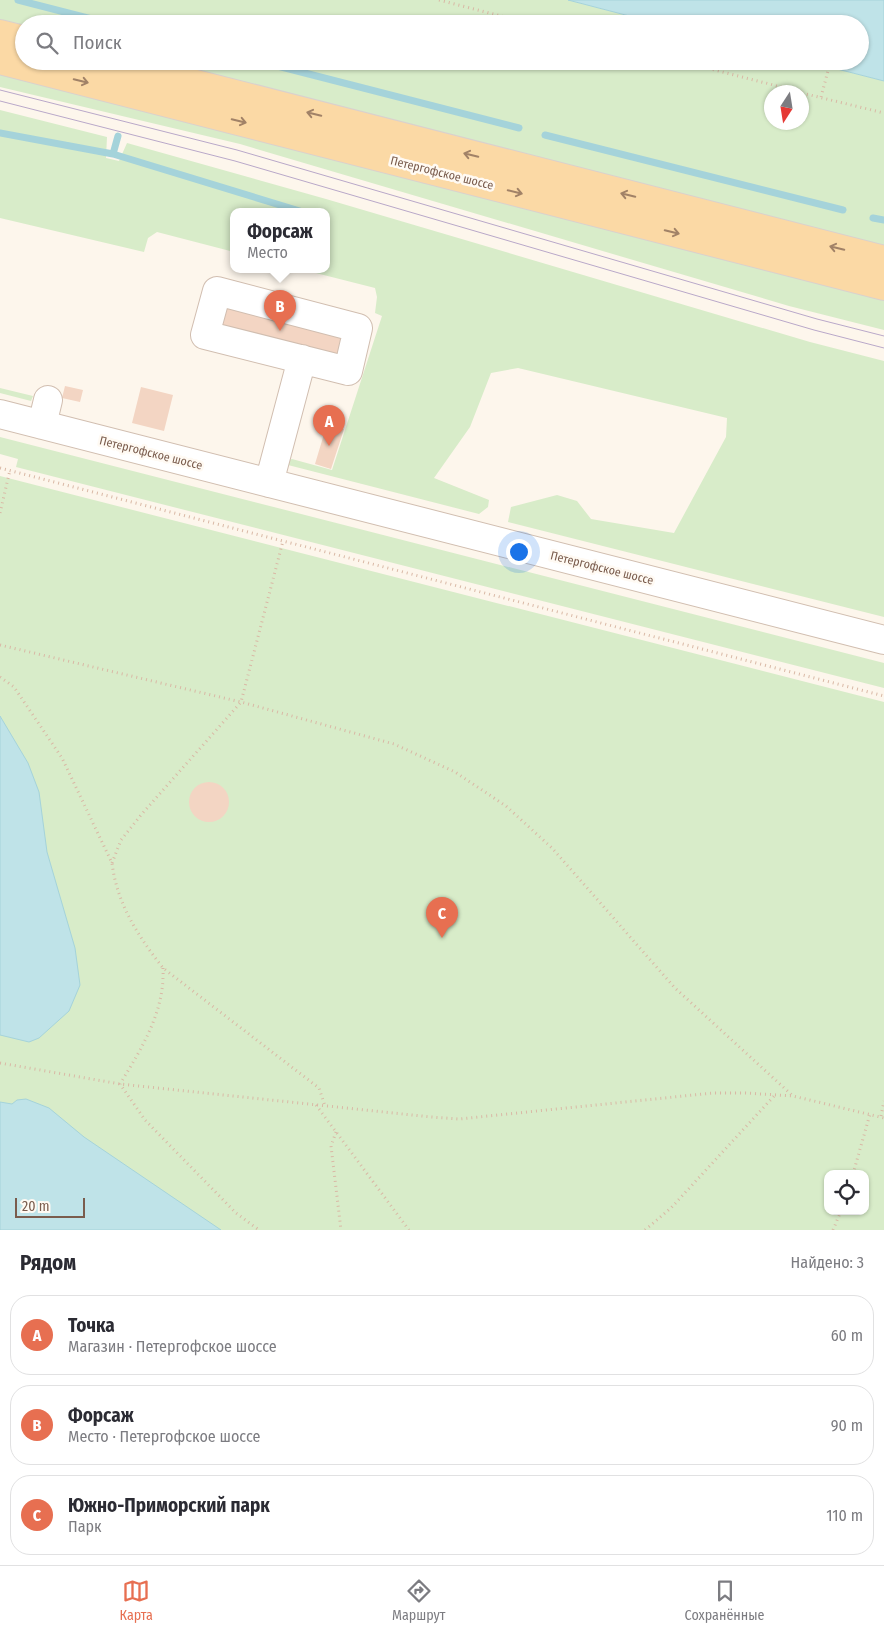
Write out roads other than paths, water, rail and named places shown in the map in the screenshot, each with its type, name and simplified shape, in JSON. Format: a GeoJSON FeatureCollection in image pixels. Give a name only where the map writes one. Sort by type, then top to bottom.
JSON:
{"type":"FeatureCollection","features":[{"type":"Feature","properties":{"kind":"main road"},"geometry":{"type":"LineString","coordinates":[[0,34],[15,38]]}},
{"type":"Feature","properties":{"kind":"main road","name":"Петергофское шоссе"},"geometry":{"type":"LineString","coordinates":[[0,60],[15,64]]}},
{"type":"Feature","properties":{"kind":"main road","name":"Петергофское шоссе"},"geometry":{"type":"LineString","coordinates":[[39,70],[884,286]]}},
{"type":"Feature","properties":{"kind":"main road","name":"Петергофское шоссе"},"geometry":{"type":"LineString","coordinates":[[141,70],[884,260]]}},
{"type":"Feature","properties":{"kind":"street"},"geometry":{"type":"LineString","coordinates":[[217,291],[358,328],[348,371],[302,359],[205,335],[217,291]]}},
{"type":"Feature","properties":{"kind":"street"},"geometry":{"type":"LineString","coordinates":[[269,483],[302,359]]}},
{"type":"Feature","properties":{"kind":"street","name":"Петергофское шоссе"},"geometry":{"type":"LineString","coordinates":[[0,414],[45,413],[269,483],[884,640]]}},
{"type":"Feature","properties":{"kind":"water"},"geometry":{"type":"Polygon","coordinates":[[[568,0],[884,0],[884,81],[841,70],[869,70],[869,15],[626,15],[568,0]]]}},
{"type":"Feature","properties":{"kind":"water"},"geometry":{"type":"Polygon","coordinates":[[[0,716],[28,763],[39,792],[47,852],[75,948],[80,985],[69,1011],[39,1038],[29,1042],[0,1035],[0,716]]]}},
{"type":"Feature","properties":{"kind":"water"},"geometry":{"type":"Polygon","coordinates":[[[26,1099],[49,1108],[84,1137],[221,1230],[0,1230],[0,1102],[12,1104],[17,1100],[26,1099]]]}},
{"type":"Feature","properties":{"kind":"waterway"},"geometry":{"type":"LineString","coordinates":[[18,0],[76,15]]}},
{"type":"Feature","properties":{"kind":"waterway"},"geometry":{"type":"LineString","coordinates":[[293,70],[519,128]]}},
{"type":"Feature","properties":{"kind":"waterway"},"geometry":{"type":"LineString","coordinates":[[0,133],[113,154]]}},
{"type":"Feature","properties":{"kind":"waterway"},"geometry":{"type":"LineString","coordinates":[[545,135],[843,210]]}},
{"type":"Feature","properties":{"kind":"waterway"},"geometry":{"type":"LineString","coordinates":[[118,136],[113,154],[290,208]]}},
{"type":"Feature","properties":{"kind":"waterway"},"geometry":{"type":"LineString","coordinates":[[873,218],[884,220]]}},
{"type":"Feature","properties":{"kind":"tram line"},"geometry":{"type":"LineString","coordinates":[[0,90],[237,150],[817,319],[884,336]]}},
{"type":"Feature","properties":{"kind":"tram line"},"geometry":{"type":"LineString","coordinates":[[0,101],[235,161],[814,330],[884,348]]}},
{"type":"Feature","properties":{"kind":"place","name":"Форсаж"},"geometry":{"type":"Point","coordinates":[280,331]}},
{"type":"Feature","properties":{"kind":"place","name":"Точка"},"geometry":{"type":"Point","coordinates":[329,446]}},
{"type":"Feature","properties":{"kind":"place","name":"Южно-Приморский парк"},"geometry":{"type":"Point","coordinates":[442,938]}}]}
